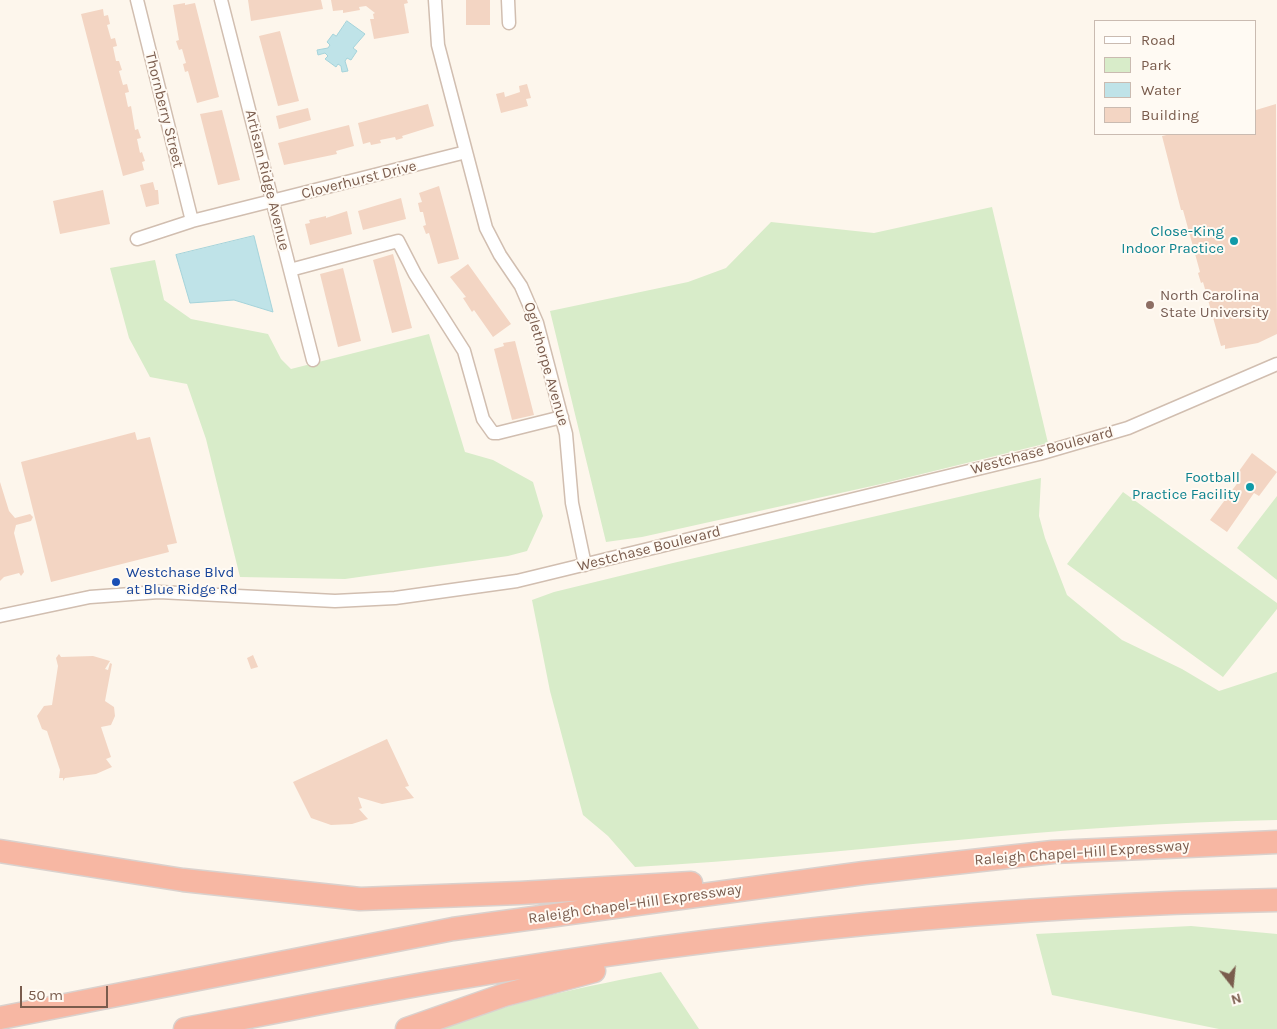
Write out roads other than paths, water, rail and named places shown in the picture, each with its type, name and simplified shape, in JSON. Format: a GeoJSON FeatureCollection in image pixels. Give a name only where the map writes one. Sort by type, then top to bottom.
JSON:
{"type":"FeatureCollection","features":[{"type":"Feature","properties":{"kind":"highway","name":"Raleigh Chapel–Hill Expressway"},"geometry":{"type":"LineString","coordinates":[[0,1018],[453,929],[864,873],[1053,852],[1277,842]]}},
{"type":"Feature","properties":{"kind":"highway"},"geometry":{"type":"LineString","coordinates":[[0,851],[183,880],[360,899],[520,893],[864,873]]}},
{"type":"Feature","properties":{"kind":"highway"},"geometry":{"type":"LineString","coordinates":[[186,1029],[447,980],[699,943],[980,915],[1277,900]]}},
{"type":"Feature","properties":{"kind":"highway"},"geometry":{"type":"LineString","coordinates":[[407,1029],[504,995],[699,943]]}},
{"type":"Feature","properties":{"kind":"street","name":"Thornberry Street"},"geometry":{"type":"LineString","coordinates":[[137,0],[192,221]]}},
{"type":"Feature","properties":{"kind":"street","name":"Artisan Ridge Avenue"},"geometry":{"type":"LineString","coordinates":[[221,0],[313,360]]}},
{"type":"Feature","properties":{"kind":"street","name":"Oglethorpe Avenue"},"geometry":{"type":"LineString","coordinates":[[435,0],[438,46],[486,228],[530,302],[562,417],[566,434],[572,503],[585,565]]}},
{"type":"Feature","properties":{"kind":"street"},"geometry":{"type":"LineString","coordinates":[[508,0],[509,23]]}},
{"type":"Feature","properties":{"kind":"street","name":"Cloverhurst Drive"},"geometry":{"type":"LineString","coordinates":[[137,240],[192,221],[466,152]]}},
{"type":"Feature","properties":{"kind":"street"},"geometry":{"type":"LineString","coordinates":[[290,270],[398,241],[415,274],[464,352],[483,419],[489,429],[493,433],[498,433],[562,417]]}},
{"type":"Feature","properties":{"kind":"street","name":"Westchase Boulevard"},"geometry":{"type":"LineString","coordinates":[[0,616],[90,597],[159,592],[335,601],[395,598],[517,581],[1039,454],[1128,428],[1277,364]]}},
{"type":"Feature","properties":{"kind":"water"},"geometry":{"type":"Polygon","coordinates":[[[347,21],[365,34],[353,48],[357,51],[351,60],[347,58],[345,61],[348,71],[342,72],[341,66],[338,64],[336,67],[325,59],[328,56],[325,53],[318,55],[317,50],[328,48],[330,45],[327,42],[333,34],[336,36],[347,21]]]}},
{"type":"Feature","properties":{"kind":"water"},"geometry":{"type":"Polygon","coordinates":[[[254,236],[273,312],[234,300],[190,303],[176,255],[254,236]]]}},
{"type":"Feature","properties":{"kind":"place","name":"Close-King Indoor Practice"},"geometry":{"type":"Point","coordinates":[1234,241]}},
{"type":"Feature","properties":{"kind":"place","name":"North Carolina State University"},"geometry":{"type":"Point","coordinates":[1150,305]}},
{"type":"Feature","properties":{"kind":"place","name":"Football Practice Facility"},"geometry":{"type":"Point","coordinates":[1250,487]}},
{"type":"Feature","properties":{"kind":"place","name":"Westchase Blvd at Blue Ridge Rd"},"geometry":{"type":"Point","coordinates":[116,582]}}]}
